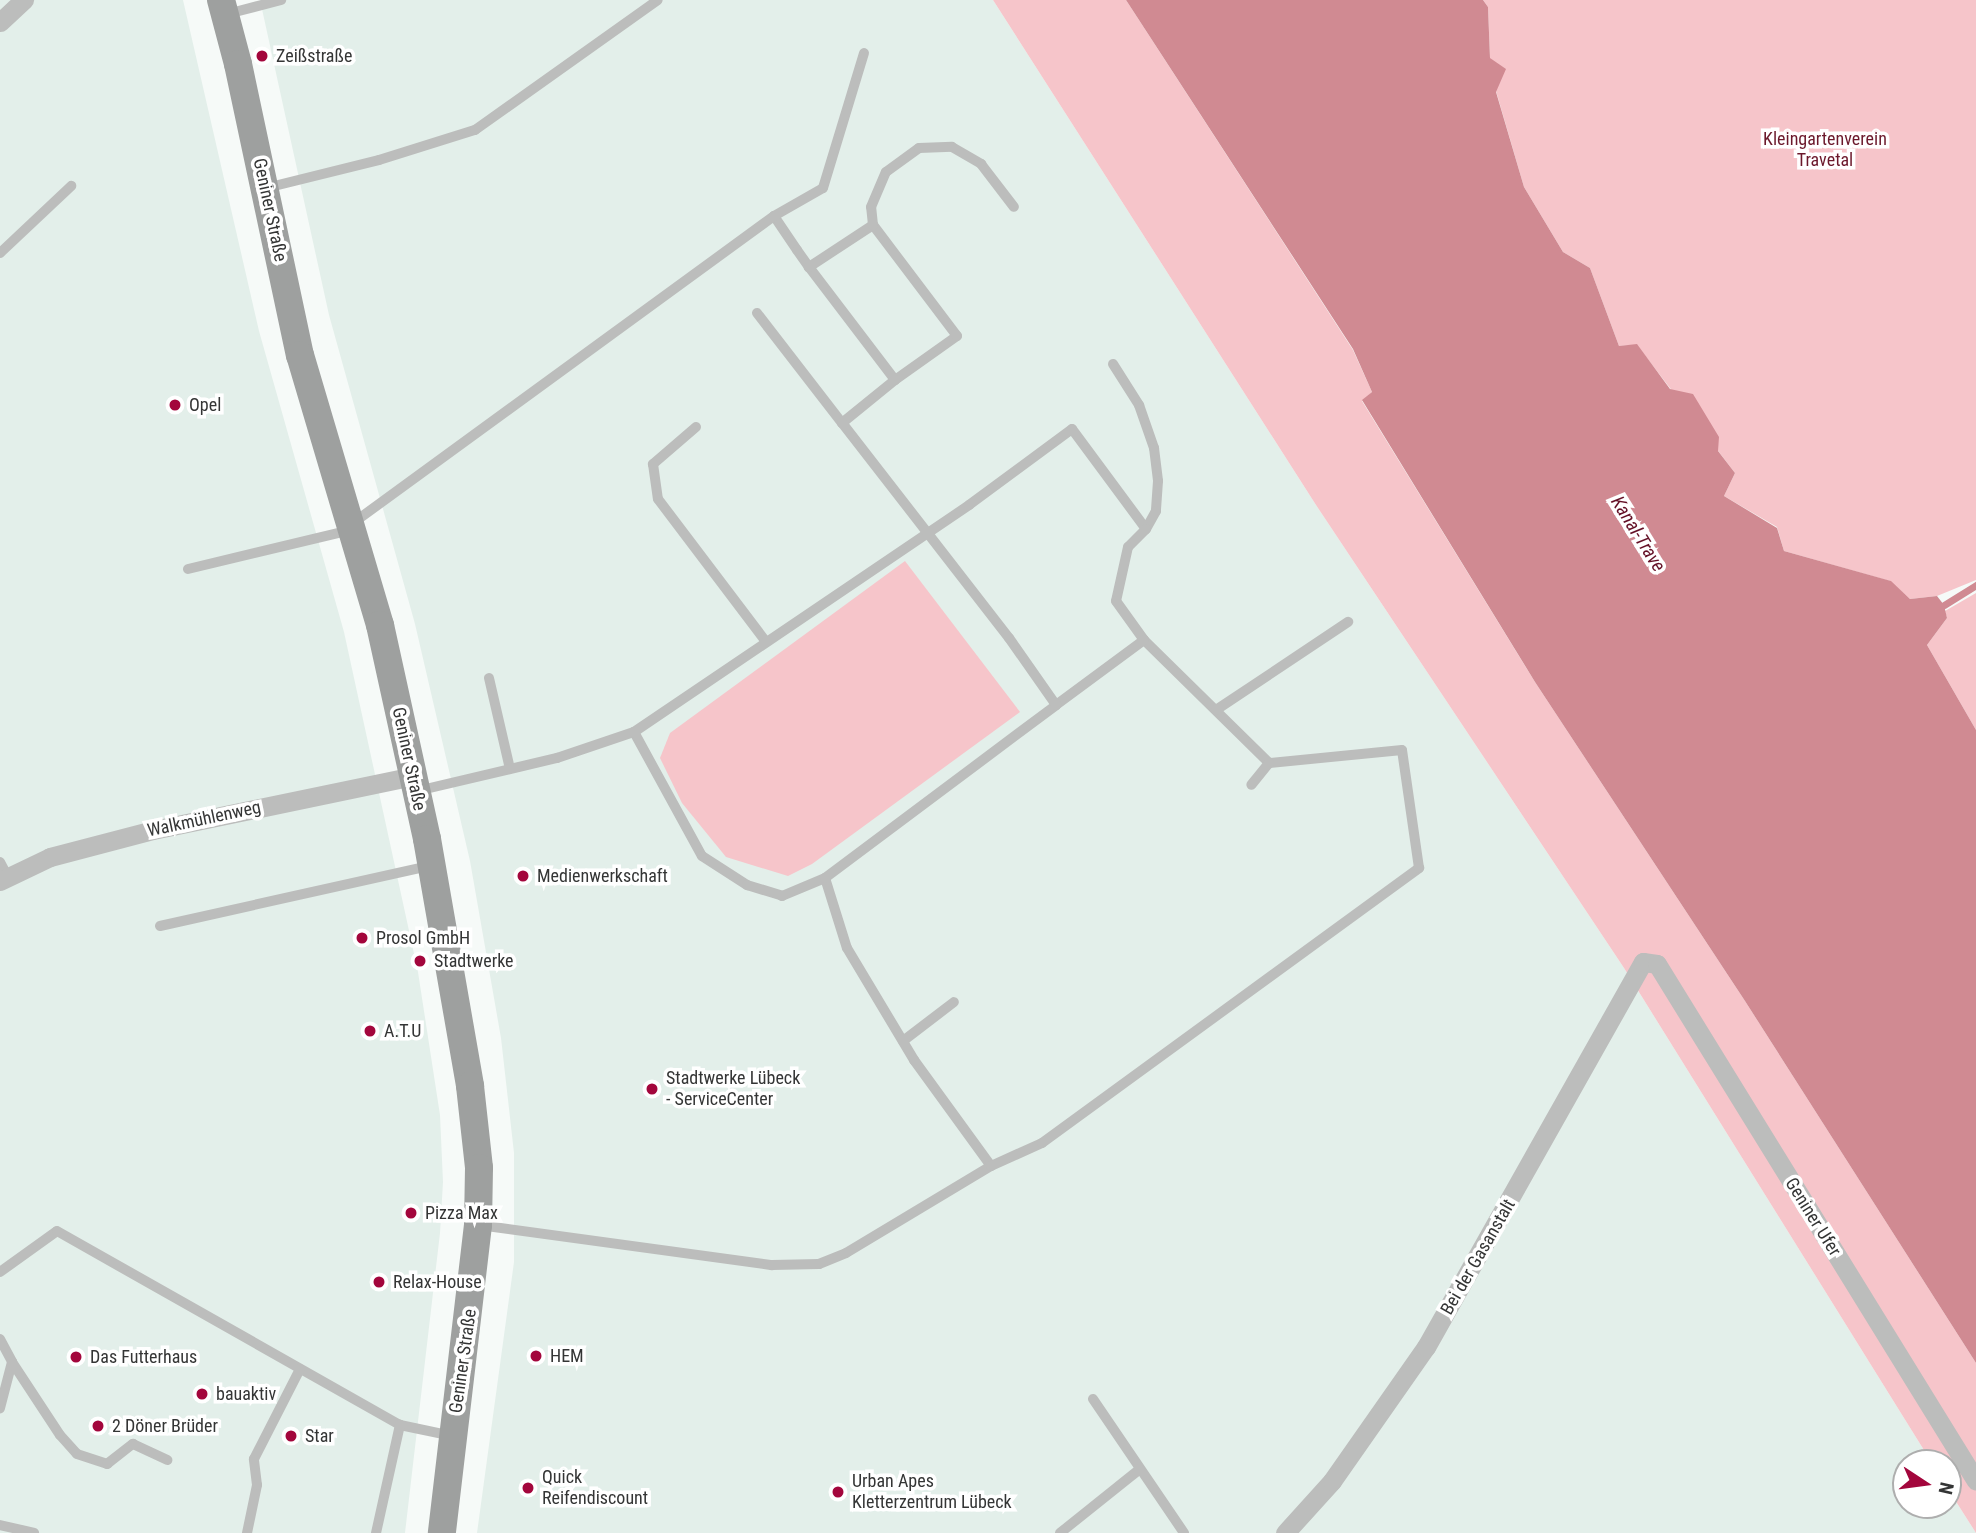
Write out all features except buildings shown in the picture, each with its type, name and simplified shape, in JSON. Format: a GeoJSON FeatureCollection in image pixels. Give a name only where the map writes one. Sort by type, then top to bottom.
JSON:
{"type":"FeatureCollection","features":[{"type":"Feature","properties":{"kind":"main road","name":"Geniner Straße"},"geometry":{"type":"LineString","coordinates":[[222,7],[265,188],[300,355],[380,625],[432,865],[470,1086],[479,1168],[478,1225],[442,1533]]}},
{"type":"Feature","properties":{"kind":"street"},"geometry":{"type":"LineString","coordinates":[[0,22],[19,2]]}},
{"type":"Feature","properties":{"kind":"street","name":"Walkmühlenweg"},"geometry":{"type":"LineString","coordinates":[[3,873],[50,857],[153,830],[415,784]]}},
{"type":"Feature","properties":{"kind":"street","name":"Geniner Ufer"},"geometry":{"type":"LineString","coordinates":[[1643,962],[1657,964],[1976,1481]]}},
{"type":"Feature","properties":{"kind":"street","name":"Bei der Gasanstalt"},"geometry":{"type":"LineString","coordinates":[[1286,1533],[1332,1481],[1426,1347],[1643,962]]}},
{"type":"Feature","properties":{"kind":"lane"},"geometry":{"type":"LineString","coordinates":[[222,7],[281,0]]}},
{"type":"Feature","properties":{"kind":"lane"},"geometry":{"type":"LineString","coordinates":[[265,188],[379,160],[475,130],[658,0]]}},
{"type":"Feature","properties":{"kind":"lane"},"geometry":{"type":"LineString","coordinates":[[188,569],[351,528],[774,216],[823,188],[864,53]]}},
{"type":"Feature","properties":{"kind":"lane"},"geometry":{"type":"LineString","coordinates":[[842,423],[895,380],[957,336],[873,225],[871,207],[886,172],[919,148],[952,147],[981,164],[1014,207]]}},
{"type":"Feature","properties":{"kind":"lane"},"geometry":{"type":"LineString","coordinates":[[0,253],[71,186]]}},
{"type":"Feature","properties":{"kind":"lane"},"geometry":{"type":"LineString","coordinates":[[774,216],[809,267],[895,380]]}},
{"type":"Feature","properties":{"kind":"lane"},"geometry":{"type":"LineString","coordinates":[[809,267],[873,225]]}},
{"type":"Feature","properties":{"kind":"lane"},"geometry":{"type":"LineString","coordinates":[[757,313],[926,531],[1056,705]]}},
{"type":"Feature","properties":{"kind":"lane"},"geometry":{"type":"LineString","coordinates":[[1113,364],[1139,405],[1154,448],[1158,481],[1156,511],[1146,529],[1128,547],[1116,601],[1144,640],[1269,763]]}},
{"type":"Feature","properties":{"kind":"lane"},"geometry":{"type":"LineString","coordinates":[[696,427],[653,464],[658,499],[766,642]]}},
{"type":"Feature","properties":{"kind":"lane"},"geometry":{"type":"LineString","coordinates":[[415,784],[510,769],[557,758],[634,732],[926,531],[969,505],[1072,429],[1146,529]]}},
{"type":"Feature","properties":{"kind":"lane"},"geometry":{"type":"LineString","coordinates":[[1216,710],[1348,622]]}},
{"type":"Feature","properties":{"kind":"lane"},"geometry":{"type":"LineString","coordinates":[[634,732],[702,856],[747,885],[782,896],[825,878],[1144,640]]}},
{"type":"Feature","properties":{"kind":"lane"},"geometry":{"type":"LineString","coordinates":[[489,678],[510,769]]}},
{"type":"Feature","properties":{"kind":"lane"},"geometry":{"type":"LineString","coordinates":[[478,1225],[772,1265],[819,1264],[846,1253],[991,1166],[1042,1143],[1419,868],[1402,750],[1269,763],[1251,785]]}},
{"type":"Feature","properties":{"kind":"lane"},"geometry":{"type":"LineString","coordinates":[[160,926],[432,865]]}},
{"type":"Feature","properties":{"kind":"lane"},"geometry":{"type":"LineString","coordinates":[[825,878],[847,948],[903,1041],[991,1166]]}},
{"type":"Feature","properties":{"kind":"lane"},"geometry":{"type":"LineString","coordinates":[[903,1041],[954,1002]]}},
{"type":"Feature","properties":{"kind":"lane"},"geometry":{"type":"LineString","coordinates":[[0,1272],[57,1231],[400,1424],[453,1437]]}},
{"type":"Feature","properties":{"kind":"lane"},"geometry":{"type":"LineString","coordinates":[[0,1339],[60,1435],[77,1454],[107,1464],[133,1444],[167,1460]]}},
{"type":"Feature","properties":{"kind":"lane"},"geometry":{"type":"LineString","coordinates":[[0,1408],[12,1362]]}},
{"type":"Feature","properties":{"kind":"lane"},"geometry":{"type":"LineString","coordinates":[[247,1533],[257,1486],[254,1459],[300,1369]]}},
{"type":"Feature","properties":{"kind":"lane"},"geometry":{"type":"LineString","coordinates":[[1093,1399],[1184,1533]]}},
{"type":"Feature","properties":{"kind":"lane"},"geometry":{"type":"LineString","coordinates":[[376,1533],[400,1424]]}},
{"type":"Feature","properties":{"kind":"lane"},"geometry":{"type":"LineString","coordinates":[[1060,1533],[1140,1469]]}},
{"type":"Feature","properties":{"kind":"lane"},"geometry":{"type":"LineString","coordinates":[[0,1525],[34,1533]]}},
{"type":"Feature","properties":{"kind":"shaded area"},"geometry":{"type":"Polygon","coordinates":[[[0,0],[183,0],[259,331],[344,632],[418,972],[440,1115],[443,1182],[440,1233],[405,1533],[0,1533],[0,0]]]}},
{"type":"Feature","properties":{"kind":"shaded area"},"geometry":{"type":"Polygon","coordinates":[[[260,0],[993,0],[1316,505],[1624,968],[1923,1449],[1892,1449],[1892,1519],[1962,1519],[1962,1511],[1976,1533],[477,1533],[514,1262],[514,1153],[501,1038],[470,861],[415,624],[329,315],[260,0]]]}},
{"type":"Feature","properties":{"kind":"green space"},"geometry":{"type":"Polygon","coordinates":[[[993,0],[1126,0],[1353,350],[1372,392],[1362,401],[1535,682],[1745,1001],[1976,1363],[1976,1533],[1962,1511],[1962,1449],[1923,1449],[1624,968],[1316,505],[993,0]]]}},
{"type":"Feature","properties":{"kind":"green space","name":"Kleingartenverein Travetal"},"geometry":{"type":"Polygon","coordinates":[[[1483,0],[1976,0],[1976,580],[1937,596],[1910,599],[1890,581],[1784,551],[1777,527],[1724,496],[1735,473],[1637,345],[1619,346],[1590,268],[1563,252],[1524,187],[1496,91],[1490,58],[1488,7],[1483,0]]]}},
{"type":"Feature","properties":{"kind":"green space"},"geometry":{"type":"Polygon","coordinates":[[[905,561],[1020,712],[812,864],[788,876],[726,857],[682,803],[660,758],[670,733],[905,561]]]}},
{"type":"Feature","properties":{"kind":"green space"},"geometry":{"type":"Polygon","coordinates":[[[1976,593],[1976,730],[1927,645],[1947,618],[1945,611],[1976,593]]]}},
{"type":"Feature","properties":{"kind":"water","name":"Kanal-Trave"},"geometry":{"type":"Polygon","coordinates":[[[1126,0],[1483,0],[1488,7],[1490,58],[1506,69],[1496,92],[1524,187],[1563,252],[1590,268],[1619,346],[1637,344],[1670,389],[1693,394],[1719,437],[1718,451],[1735,473],[1724,496],[1777,528],[1784,551],[1891,581],[1910,599],[1937,596],[1944,605],[1947,618],[1927,645],[1976,730],[1976,1363],[1745,1001],[1535,682],[1362,400],[1372,392],[1353,349],[1126,0]]]}},
{"type":"Feature","properties":{"kind":"waterway"},"geometry":{"type":"LineString","coordinates":[[1944,605],[1976,585]]}},
{"type":"Feature","properties":{"kind":"place","name":"Zeißstraße"},"geometry":{"type":"Point","coordinates":[262,56]}},
{"type":"Feature","properties":{"kind":"place","name":"Opel"},"geometry":{"type":"Point","coordinates":[175,405]}},
{"type":"Feature","properties":{"kind":"place","name":"Medienwerkschaft"},"geometry":{"type":"Point","coordinates":[523,876]}},
{"type":"Feature","properties":{"kind":"place","name":"Prosol GmbH"},"geometry":{"type":"Point","coordinates":[362,938]}},
{"type":"Feature","properties":{"kind":"place","name":"Stadtwerke"},"geometry":{"type":"Point","coordinates":[420,961]}},
{"type":"Feature","properties":{"kind":"place","name":"A.T.U"},"geometry":{"type":"Point","coordinates":[370,1031]}},
{"type":"Feature","properties":{"kind":"place","name":"Stadtwerke Lübeck - ServiceCenter"},"geometry":{"type":"Point","coordinates":[652,1089]}},
{"type":"Feature","properties":{"kind":"place","name":"Pizza Max"},"geometry":{"type":"Point","coordinates":[411,1213]}},
{"type":"Feature","properties":{"kind":"place","name":"Relax-House"},"geometry":{"type":"Point","coordinates":[379,1282]}},
{"type":"Feature","properties":{"kind":"place","name":"HEM"},"geometry":{"type":"Point","coordinates":[536,1356]}},
{"type":"Feature","properties":{"kind":"place","name":"Das Futterhaus"},"geometry":{"type":"Point","coordinates":[76,1357]}},
{"type":"Feature","properties":{"kind":"place","name":"bauaktiv"},"geometry":{"type":"Point","coordinates":[202,1394]}},
{"type":"Feature","properties":{"kind":"place","name":"2 Döner Brüder"},"geometry":{"type":"Point","coordinates":[98,1426]}},
{"type":"Feature","properties":{"kind":"place","name":"Star"},"geometry":{"type":"Point","coordinates":[291,1436]}},
{"type":"Feature","properties":{"kind":"place","name":"Quick Reifendiscount"},"geometry":{"type":"Point","coordinates":[528,1488]}},
{"type":"Feature","properties":{"kind":"place","name":"Urban Apes Kletterzentrum Lübeck"},"geometry":{"type":"Point","coordinates":[838,1492]}}]}
